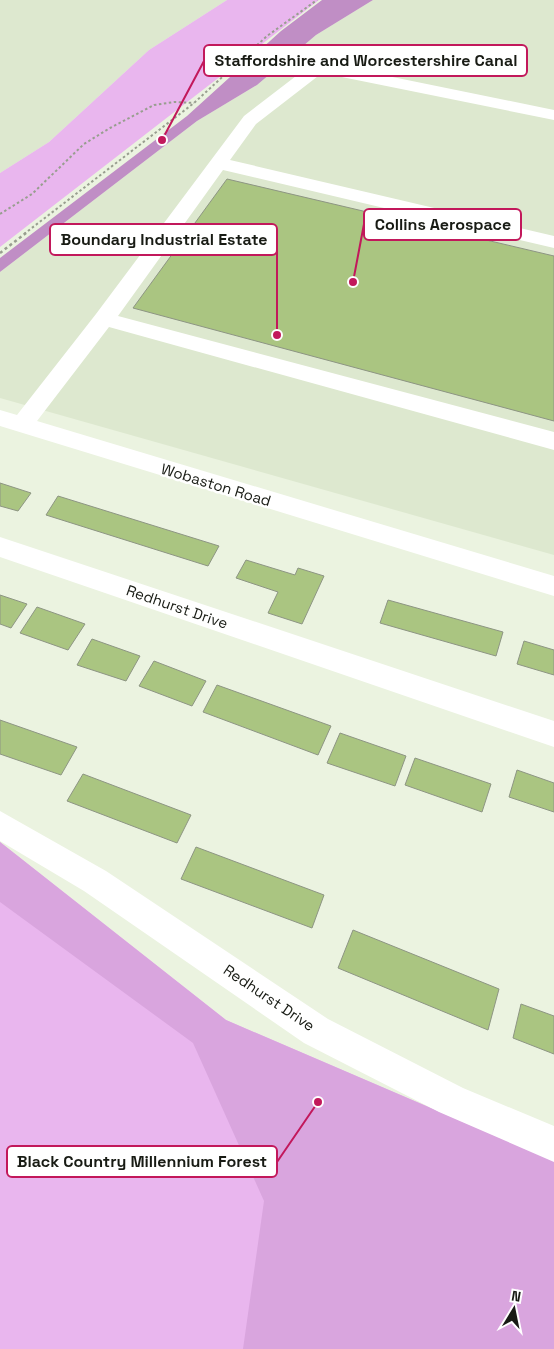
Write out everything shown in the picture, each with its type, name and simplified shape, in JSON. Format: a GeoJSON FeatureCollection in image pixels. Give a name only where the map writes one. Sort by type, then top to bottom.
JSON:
{"type":"FeatureCollection","features":[{"type":"Feature","properties":{"kind":"street"},"geometry":{"type":"LineString","coordinates":[[11,421],[104,319],[250,120],[319,67],[554,115]]}},
{"type":"Feature","properties":{"kind":"street"},"geometry":{"type":"LineString","coordinates":[[219,162],[554,242]]}},
{"type":"Feature","properties":{"kind":"street"},"geometry":{"type":"LineString","coordinates":[[104,319],[554,441]]}},
{"type":"Feature","properties":{"kind":"street","name":"Wobaston Road"},"geometry":{"type":"LineString","coordinates":[[11,421],[433,551],[554,586]]}},
{"type":"Feature","properties":{"kind":"street","name":"Redhurst Drive"},"geometry":{"type":"LineString","coordinates":[[0,548],[554,734]]}},
{"type":"Feature","properties":{"kind":"street","name":"Wobaston Road"},"geometry":{"type":"LineString","coordinates":[[433,551],[485,576],[554,601]]}},
{"type":"Feature","properties":{"kind":"street","name":"Redhurst Drive"},"geometry":{"type":"LineString","coordinates":[[0,825],[95,881],[316,1031],[451,1100],[554,1144]]}},
{"type":"Feature","properties":{"kind":"path"},"geometry":{"type":"LineString","coordinates":[[0,253],[194,103],[267,36],[317,0]]}},
{"type":"Feature","properties":{"kind":"path"},"geometry":{"type":"LineString","coordinates":[[0,214],[32,194],[84,144],[110,128],[154,105],[174,102],[194,103]]}},
{"type":"Feature","properties":{"kind":"shaded area"},"geometry":{"type":"Polygon","coordinates":[[[0,0],[227,0],[149,50],[49,142],[0,173],[0,0]]]}},
{"type":"Feature","properties":{"kind":"shaded area"},"geometry":{"type":"Polygon","coordinates":[[[227,0],[319,0],[0,247],[0,173],[49,142],[149,50],[227,0]]]}},
{"type":"Feature","properties":{"kind":"shaded area"},"geometry":{"type":"Polygon","coordinates":[[[322,0],[373,0],[316,35],[257,85],[197,121],[0,272],[0,258],[187,116],[281,31],[322,0]]]}},
{"type":"Feature","properties":{"kind":"shaded area"},"geometry":{"type":"Polygon","coordinates":[[[373,0],[554,0],[554,555],[0,398],[0,272],[197,121],[257,85],[316,35],[373,0]]]}},
{"type":"Feature","properties":{"kind":"shaded area"},"geometry":{"type":"Polygon","coordinates":[[[0,842],[226,1020],[554,1161],[554,1349],[0,1349],[0,842]]]}},
{"type":"Feature","properties":{"kind":"shaded area"},"geometry":{"type":"Polygon","coordinates":[[[0,842],[226,1020],[554,1161],[554,1349],[243,1349],[264,1201],[193,1043],[0,902],[0,842]]]}},
{"type":"Feature","properties":{"kind":"building"},"geometry":{"type":"Polygon","coordinates":[[[227,179],[554,256],[554,421],[133,308],[227,179]]]}},
{"type":"Feature","properties":{"kind":"building"},"geometry":{"type":"Polygon","coordinates":[[[0,483],[31,493],[18,511],[0,506],[0,483]]]}},
{"type":"Feature","properties":{"kind":"building"},"geometry":{"type":"Polygon","coordinates":[[[58,496],[219,546],[208,566],[46,515],[58,496]]]}},
{"type":"Feature","properties":{"kind":"building"},"geometry":{"type":"Polygon","coordinates":[[[246,560],[295,575],[298,568],[324,576],[302,624],[268,613],[278,592],[236,578],[246,560]]]}},
{"type":"Feature","properties":{"kind":"building"},"geometry":{"type":"Polygon","coordinates":[[[0,595],[27,604],[11,628],[0,624],[0,595]]]}},
{"type":"Feature","properties":{"kind":"building"},"geometry":{"type":"Polygon","coordinates":[[[388,600],[503,632],[496,656],[380,623],[388,600]]]}},
{"type":"Feature","properties":{"kind":"building"},"geometry":{"type":"Polygon","coordinates":[[[37,607],[85,624],[68,650],[20,633],[37,607]]]}},
{"type":"Feature","properties":{"kind":"building"},"geometry":{"type":"Polygon","coordinates":[[[92,639],[140,656],[126,681],[77,665],[92,639]]]}},
{"type":"Feature","properties":{"kind":"building"},"geometry":{"type":"Polygon","coordinates":[[[524,641],[554,650],[554,675],[517,664],[524,641]]]}},
{"type":"Feature","properties":{"kind":"building"},"geometry":{"type":"Polygon","coordinates":[[[154,661],[206,681],[192,706],[139,686],[154,661]]]}},
{"type":"Feature","properties":{"kind":"building"},"geometry":{"type":"Polygon","coordinates":[[[217,685],[331,726],[318,755],[203,712],[217,685]]]}},
{"type":"Feature","properties":{"kind":"building"},"geometry":{"type":"Polygon","coordinates":[[[0,720],[77,747],[61,775],[0,754],[0,720]]]}},
{"type":"Feature","properties":{"kind":"building"},"geometry":{"type":"Polygon","coordinates":[[[340,733],[406,756],[395,786],[327,763],[340,733]]]}},
{"type":"Feature","properties":{"kind":"building"},"geometry":{"type":"Polygon","coordinates":[[[415,758],[491,784],[482,812],[405,785],[415,758]]]}},
{"type":"Feature","properties":{"kind":"building"},"geometry":{"type":"Polygon","coordinates":[[[517,770],[554,783],[554,812],[509,797],[517,770]]]}},
{"type":"Feature","properties":{"kind":"building"},"geometry":{"type":"Polygon","coordinates":[[[83,774],[191,815],[177,843],[67,801],[83,774]]]}},
{"type":"Feature","properties":{"kind":"building"},"geometry":{"type":"Polygon","coordinates":[[[196,847],[324,895],[312,928],[181,879],[196,847]]]}},
{"type":"Feature","properties":{"kind":"building"},"geometry":{"type":"Polygon","coordinates":[[[353,930],[499,989],[488,1030],[338,968],[353,930]]]}},
{"type":"Feature","properties":{"kind":"building"},"geometry":{"type":"Polygon","coordinates":[[[521,1004],[554,1016],[554,1054],[513,1038],[521,1004]]]}},
{"type":"Feature","properties":{"kind":"place","name":"Staffordshire and Worcestershire Canal"},"geometry":{"type":"Point","coordinates":[162,140]}},
{"type":"Feature","properties":{"kind":"place","name":"Collins Aerospace"},"geometry":{"type":"Point","coordinates":[353,282]}},
{"type":"Feature","properties":{"kind":"place","name":"Boundary Industrial Estate"},"geometry":{"type":"Point","coordinates":[277,335]}},
{"type":"Feature","properties":{"kind":"place","name":"Black Country Millennium Forest"},"geometry":{"type":"Point","coordinates":[318,1102]}}]}
